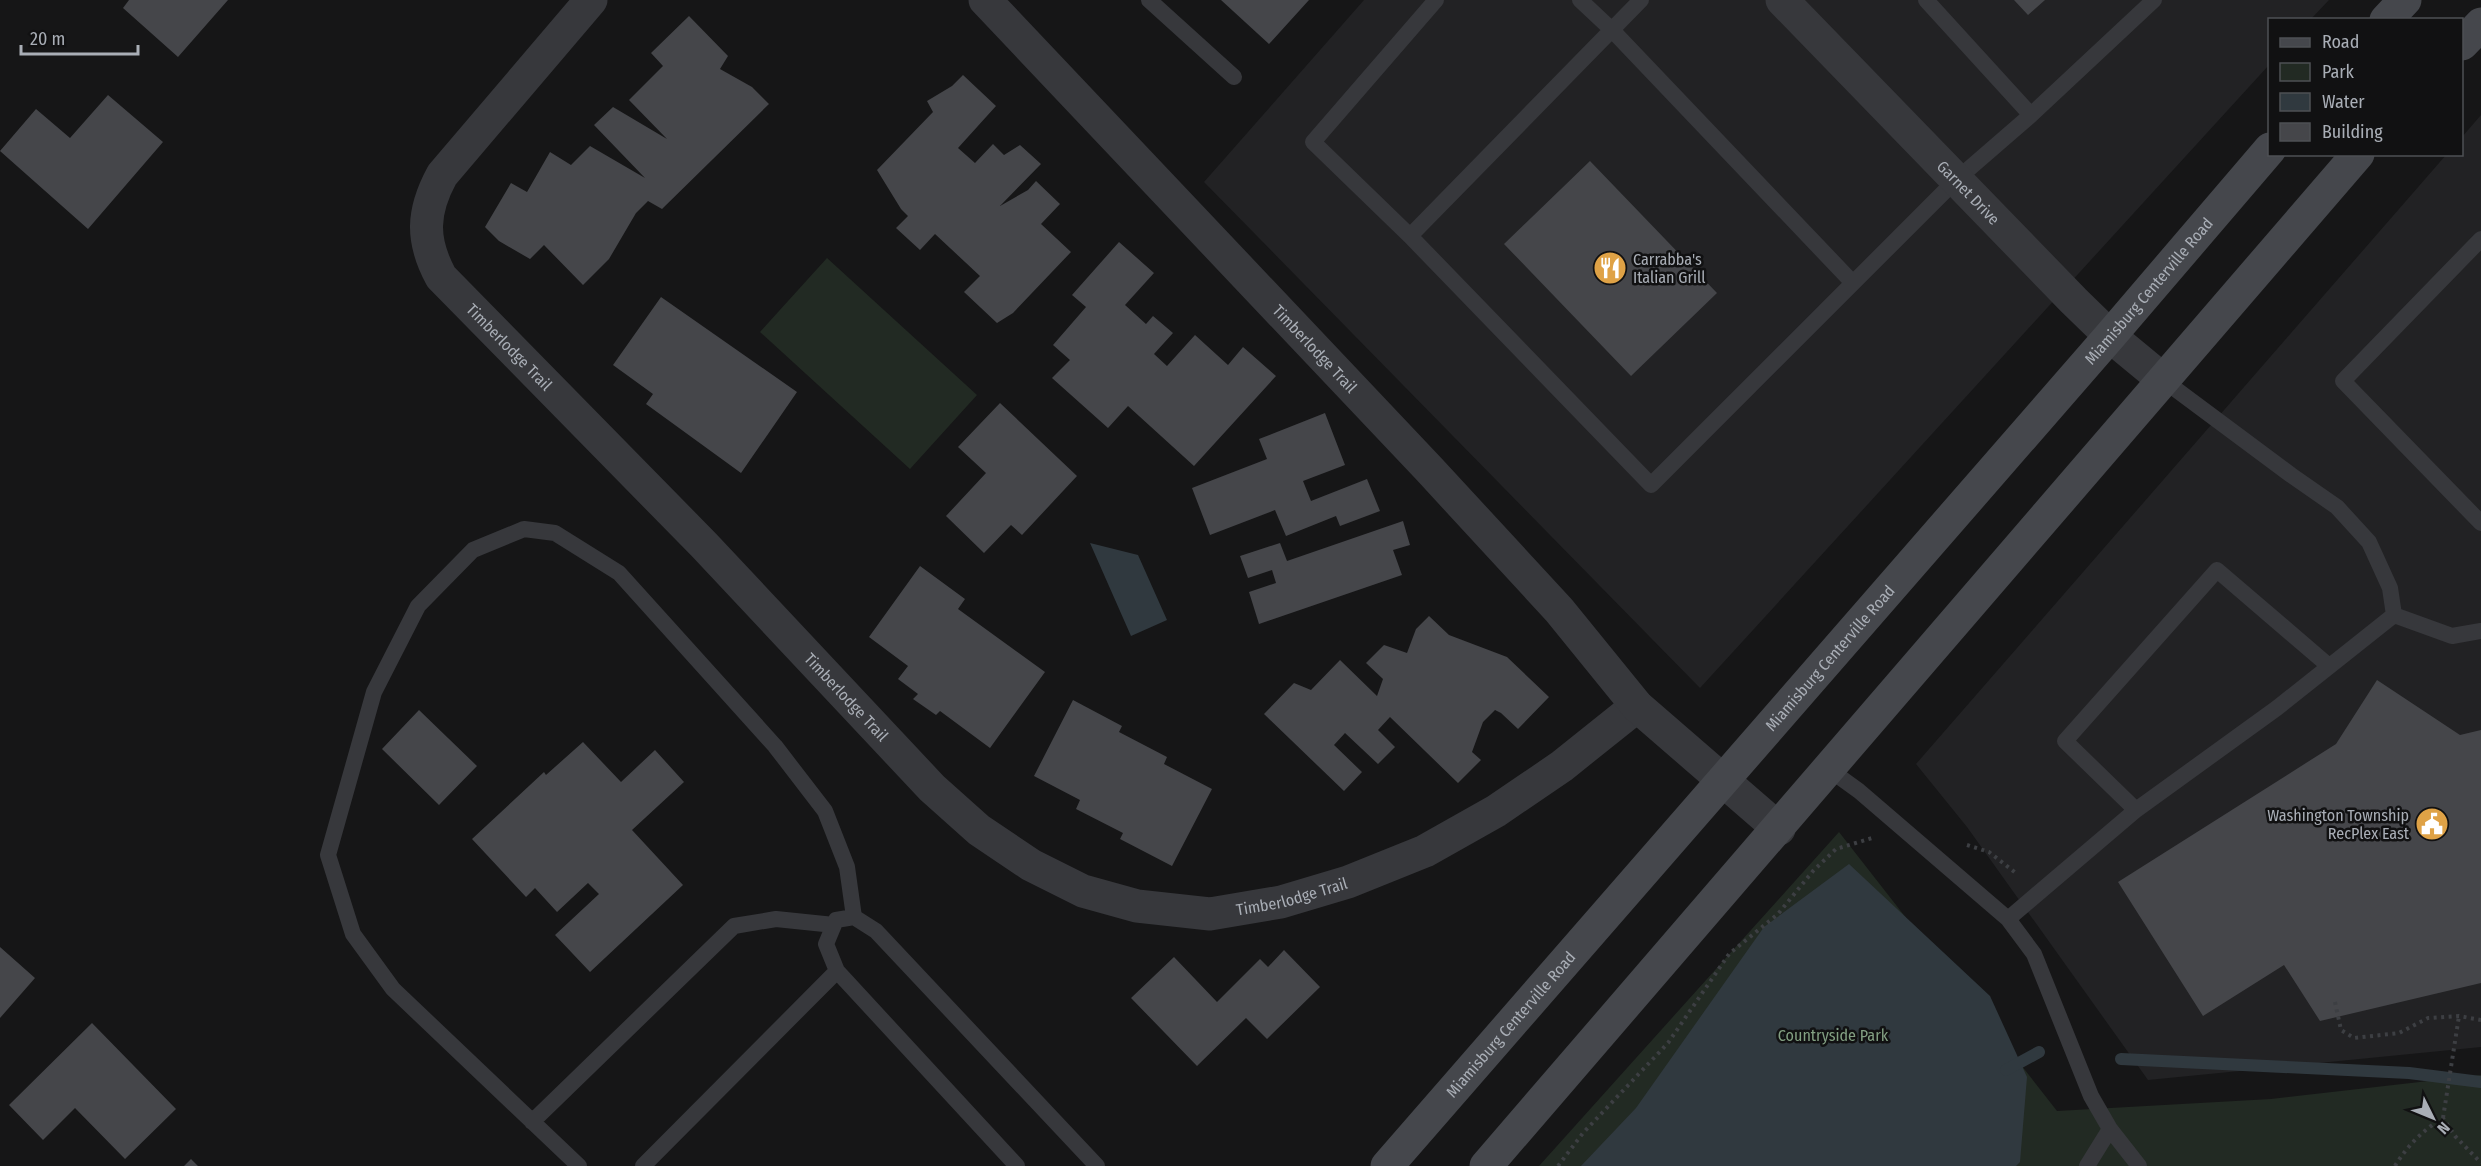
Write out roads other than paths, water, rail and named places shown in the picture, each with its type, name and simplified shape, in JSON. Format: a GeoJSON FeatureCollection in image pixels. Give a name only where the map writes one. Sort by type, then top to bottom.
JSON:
{"type":"FeatureCollection","features":[{"type":"Feature","properties":{"kind":"main road"},"geometry":{"type":"LineString","coordinates":[[2388,18],[2405,0]]}},
{"type":"Feature","properties":{"kind":"main road"},"geometry":{"type":"LineString","coordinates":[[2463,43],[2481,24]]}},
{"type":"Feature","properties":{"kind":"main road","name":"Miamisburg Centerville Road"},"geometry":{"type":"LineString","coordinates":[[1388,1166],[2268,151]]}},
{"type":"Feature","properties":{"kind":"main road"},"geometry":{"type":"LineString","coordinates":[[1486,1166],[1830,770],[2356,156]]}},
{"type":"Feature","properties":{"kind":"street","name":"Timberlodge Trail"},"geometry":{"type":"LineString","coordinates":[[591,0],[442,175],[430,198],[425,231],[431,258],[441,278],[704,545],[932,788],[979,830],[1022,859],[1083,891],[1137,906],[1210,914],[1281,902],[1348,882],[1425,850],[1515,798],[1562,766],[1637,706]]}},
{"type":"Feature","properties":{"kind":"street","name":"Timberlodge Trail"},"geometry":{"type":"LineString","coordinates":[[985,0],[1437,477],[1559,610],[1637,706],[1779,829]]}},
{"type":"Feature","properties":{"kind":"street","name":"Garnet Drive"},"geometry":{"type":"LineString","coordinates":[[1782,0],[2110,336],[2162,380]]}},
{"type":"Feature","properties":{"kind":"lane"},"geometry":{"type":"LineString","coordinates":[[1149,0],[1234,76]]}},
{"type":"Feature","properties":{"kind":"lane"},"geometry":{"type":"LineString","coordinates":[[1436,0],[1313,142],[1410,236],[1651,485],[1956,180],[2031,115],[2154,0]]}},
{"type":"Feature","properties":{"kind":"lane"},"geometry":{"type":"LineString","coordinates":[[1581,0],[1853,283]]}},
{"type":"Feature","properties":{"kind":"lane"},"geometry":{"type":"LineString","coordinates":[[1410,236],[1641,0]]}},
{"type":"Feature","properties":{"kind":"lane"},"geometry":{"type":"LineString","coordinates":[[1926,0],[2031,115]]}},
{"type":"Feature","properties":{"kind":"lane"},"geometry":{"type":"LineString","coordinates":[[2481,238],[2343,381],[2481,523]]}},
{"type":"Feature","properties":{"kind":"lane"},"geometry":{"type":"LineString","coordinates":[[2162,380],[2337,507],[2369,542],[2390,588],[2394,615]]}},
{"type":"Feature","properties":{"kind":"lane"},"geometry":{"type":"LineString","coordinates":[[579,1166],[393,989],[353,934],[328,855],[374,692],[418,606],[473,550],[524,529],[555,533],[619,573],[775,746],[825,811],[847,867],[854,917]]}},
{"type":"Feature","properties":{"kind":"lane"},"geometry":{"type":"LineString","coordinates":[[2136,810],[2065,741],[2217,570],[2329,666]]}},
{"type":"Feature","properties":{"kind":"lane"},"geometry":{"type":"LineString","coordinates":[[2394,615],[2452,636],[2481,631]]}},
{"type":"Feature","properties":{"kind":"lane"},"geometry":{"type":"LineString","coordinates":[[2007,919],[2136,810],[2277,708],[2394,615]]}},
{"type":"Feature","properties":{"kind":"lane"},"geometry":{"type":"LineString","coordinates":[[1830,770],[1859,791],[2007,919],[2034,954],[2091,1096],[2110,1129],[2139,1166]]}},
{"type":"Feature","properties":{"kind":"lane"},"geometry":{"type":"LineString","coordinates":[[1017,1166],[837,971],[826,944],[836,920],[854,917],[876,931],[1097,1166]]}},
{"type":"Feature","properties":{"kind":"lane"},"geometry":{"type":"LineString","coordinates":[[532,1122],[734,926],[776,919],[834,925]]}},
{"type":"Feature","properties":{"kind":"lane"},"geometry":{"type":"LineString","coordinates":[[644,1166],[837,971]]}},
{"type":"Feature","properties":{"kind":"lane"},"geometry":{"type":"LineString","coordinates":[[2087,1166],[2110,1129]]}},
{"type":"Feature","properties":{"kind":"water"},"geometry":{"type":"Polygon","coordinates":[[[1090,543],[1138,555],[1167,620],[1131,636],[1090,543]]]}},
{"type":"Feature","properties":{"kind":"water","name":"Countryside Park"},"geometry":{"type":"Polygon","coordinates":[[[1849,864],[1990,996],[2027,1077],[2020,1162],[2016,1166],[1581,1166],[1636,1108],[1764,927],[1849,864]]]}},
{"type":"Feature","properties":{"kind":"waterway"},"geometry":{"type":"LineString","coordinates":[[2006,1070],[2039,1052]]}},
{"type":"Feature","properties":{"kind":"waterway"},"geometry":{"type":"LineString","coordinates":[[2121,1059],[2409,1073],[2481,1082]]}},
{"type":"Feature","properties":{"kind":"place","name":"Carrabba's Italian Grill"},"geometry":{"type":"Point","coordinates":[1610,268]}},
{"type":"Feature","properties":{"kind":"place","name":"Washington Township RecPlex East"},"geometry":{"type":"Point","coordinates":[2432,824]}}]}
